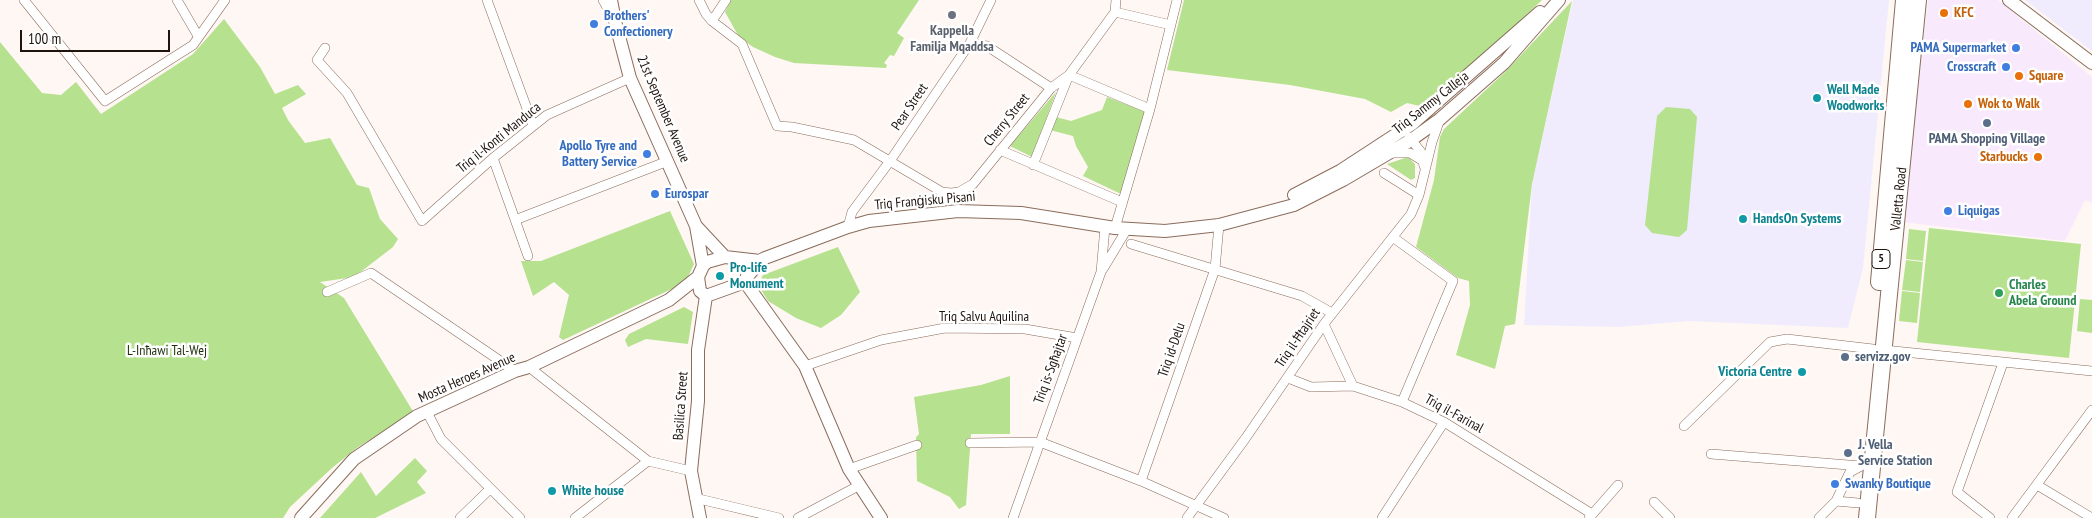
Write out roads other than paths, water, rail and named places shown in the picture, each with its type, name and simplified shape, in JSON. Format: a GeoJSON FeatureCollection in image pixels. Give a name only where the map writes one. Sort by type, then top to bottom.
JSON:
{"type":"FeatureCollection","features":[{"type":"Feature","properties":{"kind":"highway","name":"Valletta Road"},"geometry":{"type":"LineString","coordinates":[[1867,518],[1904,0]]}},
{"type":"Feature","properties":{"kind":"highway","name":"Valletta Road"},"geometry":{"type":"LineString","coordinates":[[1857,511],[1878,349],[1918,0]]}},
{"type":"Feature","properties":{"kind":"street"},"geometry":{"type":"LineString","coordinates":[[24,0],[105,101],[192,45],[225,0]]}},
{"type":"Feature","properties":{"kind":"street"},"geometry":{"type":"LineString","coordinates":[[177,0],[198,36]]}},
{"type":"Feature","properties":{"kind":"street"},"geometry":{"type":"LineString","coordinates":[[487,0],[533,125]]}},
{"type":"Feature","properties":{"kind":"street"},"geometry":{"type":"LineString","coordinates":[[603,0],[615,21]]}},
{"type":"Feature","properties":{"kind":"street","name":"21st September Avenue"},"geometry":{"type":"LineString","coordinates":[[611,0],[630,78],[696,226],[700,291],[704,295]]}},
{"type":"Feature","properties":{"kind":"street"},"geometry":{"type":"LineString","coordinates":[[699,0],[712,21],[726,0]]}},
{"type":"Feature","properties":{"kind":"street","name":"Pear Street"},"geometry":{"type":"LineString","coordinates":[[848,227],[852,212],[890,161],[970,42],[991,0]]}},
{"type":"Feature","properties":{"kind":"street"},"geometry":{"type":"LineString","coordinates":[[1116,0],[1115,12],[1171,25]]}},
{"type":"Feature","properties":{"kind":"street","name":"Triq is-Sgħajtar"},"geometry":{"type":"LineString","coordinates":[[1013,518],[1115,228],[1150,108],[1177,0]]}},
{"type":"Feature","properties":{"kind":"street","name":"Triq Sammy Calleja"},"geometry":{"type":"LineString","coordinates":[[1219,225],[1294,205],[1344,180],[1388,153],[1553,0]]}},
{"type":"Feature","properties":{"kind":"street","name":"Triq Sammy Calleja"},"geometry":{"type":"LineString","coordinates":[[1272,211],[1290,198],[1412,132],[1440,119],[1504,63],[1559,0]]}},
{"type":"Feature","properties":{"kind":"street"},"geometry":{"type":"LineString","coordinates":[[2009,0],[2092,63]]}},
{"type":"Feature","properties":{"kind":"street","name":"Cherry Street"},"geometry":{"type":"LineString","coordinates":[[712,21],[742,44],[777,126],[792,127],[854,140],[942,192],[951,193],[959,192],[973,184],[1051,88],[1069,75],[1115,12]]}},
{"type":"Feature","properties":{"kind":"street"},"geometry":{"type":"LineString","coordinates":[[970,42],[987,46],[1051,88]]}},
{"type":"Feature","properties":{"kind":"street","name":"Triq il-Konti Manduca"},"geometry":{"type":"LineString","coordinates":[[324,48],[317,60],[347,93],[422,221],[493,158],[547,115],[630,78]]}},
{"type":"Feature","properties":{"kind":"street"},"geometry":{"type":"LineString","coordinates":[[1032,165],[1069,75],[1150,108]]}},
{"type":"Feature","properties":{"kind":"street","name":"Triq il-Ħtajriet"},"geometry":{"type":"LineString","coordinates":[[1187,518],[1288,378],[1332,313],[1394,238],[1411,214],[1419,195],[1425,159],[1440,119]]}},
{"type":"Feature","properties":{"kind":"street"},"geometry":{"type":"LineString","coordinates":[[1388,153],[1410,153],[1425,159],[1426,148],[1412,132]]}},
{"type":"Feature","properties":{"kind":"street"},"geometry":{"type":"LineString","coordinates":[[1000,150],[1122,202]]}},
{"type":"Feature","properties":{"kind":"street"},"geometry":{"type":"LineString","coordinates":[[493,158],[528,256]]}},
{"type":"Feature","properties":{"kind":"street"},"geometry":{"type":"LineString","coordinates":[[515,220],[668,161]]}},
{"type":"Feature","properties":{"kind":"street"},"geometry":{"type":"LineString","coordinates":[[1384,174],[1419,195]]}},
{"type":"Feature","properties":{"kind":"street","name":"Triq Franġisku Pisani"},"geometry":{"type":"LineString","coordinates":[[725,257],[760,261],[848,227],[869,221],[958,211],[1021,213],[1115,228],[1165,231],[1219,225]]}},
{"type":"Feature","properties":{"kind":"street","name":"Triq id-Delu"},"geometry":{"type":"LineString","coordinates":[[1141,481],[1214,269],[1219,225]]}},
{"type":"Feature","properties":{"kind":"street","name":"21st September Avenue"},"geometry":{"type":"LineString","coordinates":[[696,226],[725,257]]}},
{"type":"Feature","properties":{"kind":"street"},"geometry":{"type":"LineString","coordinates":[[1101,272],[1115,228]]}},
{"type":"Feature","properties":{"kind":"street"},"geometry":{"type":"LineString","coordinates":[[1394,238],[1453,281],[1402,402]]}},
{"type":"Feature","properties":{"kind":"street"},"geometry":{"type":"LineString","coordinates":[[1130,244],[1302,296],[1332,313]]}},
{"type":"Feature","properties":{"kind":"street","name":"Mosta Heroes Avenue"},"geometry":{"type":"LineString","coordinates":[[301,518],[354,459],[427,412],[515,371],[529,367],[669,300],[712,260],[725,257]]}},
{"type":"Feature","properties":{"kind":"street"},"geometry":{"type":"LineString","coordinates":[[738,258],[744,265],[746,280],[805,366],[849,469],[881,518]]}},
{"type":"Feature","properties":{"kind":"street","name":"Triq Franġisku Pisani"},"geometry":{"type":"LineString","coordinates":[[746,280],[760,261]]}},
{"type":"Feature","properties":{"kind":"street"},"geometry":{"type":"LineString","coordinates":[[327,292],[370,273],[515,371]]}},
{"type":"Feature","properties":{"kind":"street","name":"Mosta Heroes Avenue"},"geometry":{"type":"LineString","coordinates":[[669,300],[704,295],[746,280]]}},
{"type":"Feature","properties":{"kind":"street","name":"Basilica Street"},"geometry":{"type":"LineString","coordinates":[[700,518],[691,471],[698,401],[698,350],[704,295]]}},
{"type":"Feature","properties":{"kind":"street"},"geometry":{"type":"LineString","coordinates":[[1324,324],[1353,386]]}},
{"type":"Feature","properties":{"kind":"street","name":"Triq Salvu Aquilina"},"geometry":{"type":"LineString","coordinates":[[805,366],[881,340],[945,328],[1025,329],[1077,338]]}},
{"type":"Feature","properties":{"kind":"street"},"geometry":{"type":"LineString","coordinates":[[1684,426],[1770,342],[1787,339],[2092,371]]}},
{"type":"Feature","properties":{"kind":"street"},"geometry":{"type":"LineString","coordinates":[[1990,518],[1957,492],[2003,363]]}},
{"type":"Feature","properties":{"kind":"street"},"geometry":{"type":"LineString","coordinates":[[529,367],[648,461],[691,471]]}},
{"type":"Feature","properties":{"kind":"street","name":"Triq il-Farinal"},"geometry":{"type":"LineString","coordinates":[[1288,378],[1311,387],[1353,386],[1402,402],[1444,422],[1590,516]]}},
{"type":"Feature","properties":{"kind":"street"},"geometry":{"type":"LineString","coordinates":[[2012,518],[2092,410]]}},
{"type":"Feature","properties":{"kind":"street"},"geometry":{"type":"LineString","coordinates":[[427,412],[441,439],[520,518]]}},
{"type":"Feature","properties":{"kind":"street"},"geometry":{"type":"LineString","coordinates":[[1382,518],[1444,422]]}},
{"type":"Feature","properties":{"kind":"street"},"geometry":{"type":"LineString","coordinates":[[970,442],[1040,442],[1141,481],[1224,518]]}},
{"type":"Feature","properties":{"kind":"street"},"geometry":{"type":"LineString","coordinates":[[849,469],[917,445]]}},
{"type":"Feature","properties":{"kind":"street"},"geometry":{"type":"LineString","coordinates":[[1710,454],[1862,466]]}},
{"type":"Feature","properties":{"kind":"street"},"geometry":{"type":"LineString","coordinates":[[575,518],[648,461]]}},
{"type":"Feature","properties":{"kind":"street"},"geometry":{"type":"LineString","coordinates":[[1818,518],[1836,501],[1850,472],[1862,466]]}},
{"type":"Feature","properties":{"kind":"street"},"geometry":{"type":"LineString","coordinates":[[798,518],[860,485]]}},
{"type":"Feature","properties":{"kind":"street"},"geometry":{"type":"LineString","coordinates":[[1590,516],[1618,486]]}},
{"type":"Feature","properties":{"kind":"street"},"geometry":{"type":"LineString","coordinates":[[2037,486],[2092,518]]}},
{"type":"Feature","properties":{"kind":"street"},"geometry":{"type":"LineString","coordinates":[[460,518],[490,489]]}},
{"type":"Feature","properties":{"kind":"street"},"geometry":{"type":"LineString","coordinates":[[695,498],[779,518]]}},
{"type":"Feature","properties":{"kind":"street"},"geometry":{"type":"LineString","coordinates":[[1836,501],[1857,511]]}},
{"type":"Feature","properties":{"kind":"street"},"geometry":{"type":"LineString","coordinates":[[1654,502],[1670,518]]}},
{"type":"Feature","properties":{"kind":"place","name":"KFC"},"geometry":{"type":"Point","coordinates":[1944,13]}},
{"type":"Feature","properties":{"kind":"place","name":"Kappella Familja Mqaddsa"},"geometry":{"type":"Point","coordinates":[952,15]}},
{"type":"Feature","properties":{"kind":"place","name":"Brothers' Confectionery"},"geometry":{"type":"Point","coordinates":[594,24]}},
{"type":"Feature","properties":{"kind":"place","name":"PAMA Supermarket"},"geometry":{"type":"Point","coordinates":[2016,48]}},
{"type":"Feature","properties":{"kind":"place","name":"Crosscraft"},"geometry":{"type":"Point","coordinates":[2006,67]}},
{"type":"Feature","properties":{"kind":"place","name":"Square"},"geometry":{"type":"Point","coordinates":[2019,76]}},
{"type":"Feature","properties":{"kind":"place","name":"Well Made Woodworks"},"geometry":{"type":"Point","coordinates":[1817,98]}},
{"type":"Feature","properties":{"kind":"place","name":"Wok to Walk"},"geometry":{"type":"Point","coordinates":[1968,104]}},
{"type":"Feature","properties":{"kind":"place","name":"PAMA Shopping Village"},"geometry":{"type":"Point","coordinates":[1987,123]}},
{"type":"Feature","properties":{"kind":"place","name":"Apollo Tyre and Battery Service"},"geometry":{"type":"Point","coordinates":[647,154]}},
{"type":"Feature","properties":{"kind":"place","name":"Starbucks"},"geometry":{"type":"Point","coordinates":[2038,157]}},
{"type":"Feature","properties":{"kind":"place","name":"Eurospar"},"geometry":{"type":"Point","coordinates":[655,194]}},
{"type":"Feature","properties":{"kind":"place","name":"Liquigas"},"geometry":{"type":"Point","coordinates":[1948,211]}},
{"type":"Feature","properties":{"kind":"place","name":"HandsOn Systems"},"geometry":{"type":"Point","coordinates":[1743,219]}},
{"type":"Feature","properties":{"kind":"place","name":"Pro-life Monument"},"geometry":{"type":"Point","coordinates":[720,276]}},
{"type":"Feature","properties":{"kind":"place","name":"Charles Abela Ground"},"geometry":{"type":"Point","coordinates":[1999,293]}},
{"type":"Feature","properties":{"kind":"place","name":"servizz.gov"},"geometry":{"type":"Point","coordinates":[1845,357]}},
{"type":"Feature","properties":{"kind":"place","name":"Victoria Centre"},"geometry":{"type":"Point","coordinates":[1802,372]}},
{"type":"Feature","properties":{"kind":"place","name":"J. Vella Service Station"},"geometry":{"type":"Point","coordinates":[1848,453]}},
{"type":"Feature","properties":{"kind":"place","name":"Swanky Boutique"},"geometry":{"type":"Point","coordinates":[1835,484]}},
{"type":"Feature","properties":{"kind":"place","name":"White house"},"geometry":{"type":"Point","coordinates":[552,491]}},
{"type":"Feature","properties":{"kind":"park label","name":"L-Inħawi Tal-Wej"},"geometry":{"type":"Point","coordinates":[167,351]}}]}
